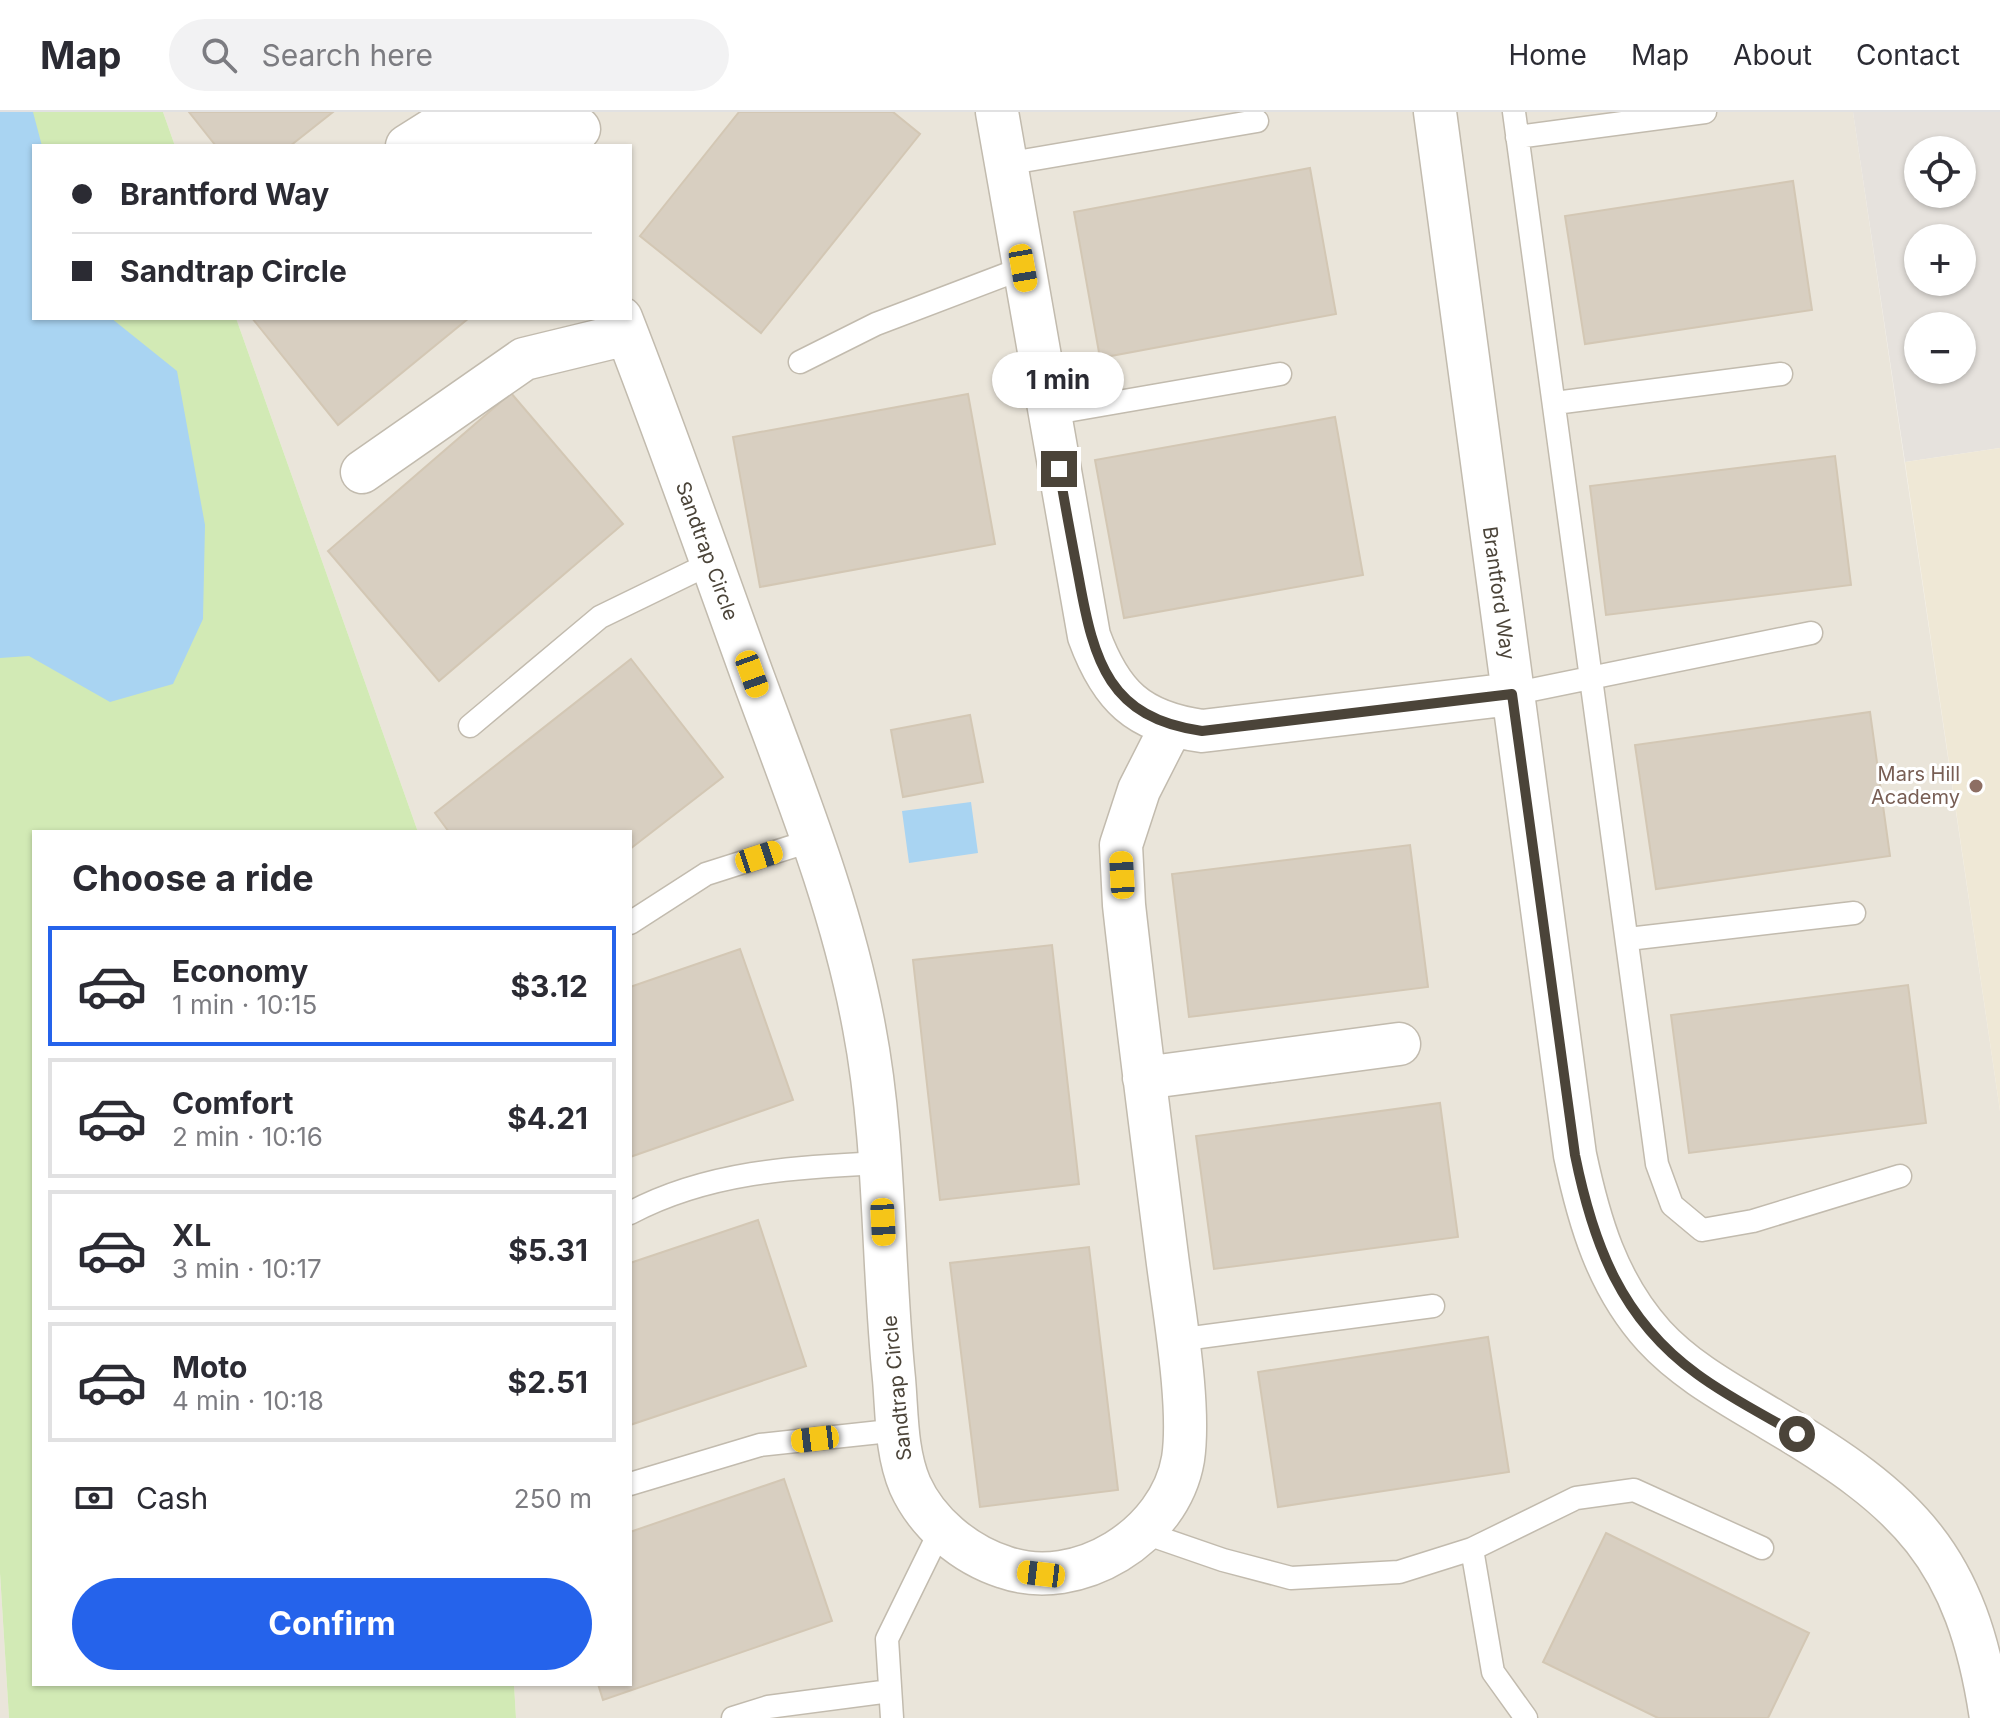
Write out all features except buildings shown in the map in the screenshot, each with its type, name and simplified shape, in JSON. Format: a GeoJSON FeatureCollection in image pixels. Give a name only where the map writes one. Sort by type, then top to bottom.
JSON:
{"type":"FeatureCollection","features":[{"type":"Feature","properties":{"kind":"street"},"geometry":{"type":"LineString","coordinates":[[997,112],[1089,636],[1100,665],[1118,692],[1142,713],[1171,727],[1202,731],[1292,723],[1512,694]]}},
{"type":"Feature","properties":{"kind":"street","name":"Brantford Way"},"geometry":{"type":"LineString","coordinates":[[1435,112],[1575,1155],[1587,1212],[1606,1266],[1654,1336],[1697,1374],[1822,1450],[1871,1486],[1915,1526],[1951,1577],[1968,1616],[1983,1665],[1991,1718]]}},
{"type":"Feature","properties":{"kind":"street"},"geometry":{"type":"LineString","coordinates":[[410,144],[442,124],[581,129]]}},
{"type":"Feature","properties":{"kind":"street"},"geometry":{"type":"LineString","coordinates":[[362,472],[524,359],[624,326]]}},
{"type":"Feature","properties":{"kind":"street","name":"Sandtrap Circle"},"geometry":{"type":"LineString","coordinates":[[624,326],[813,840],[857,986],[868,1045],[880,1163],[901,1458],[923,1508],[941,1529],[987,1562],[1013,1571],[1041,1574],[1068,1572],[1094,1563],[1142,1532],[1175,1488],[1182,1462],[1185,1434],[1177,1340],[1124,905],[1121,845],[1139,790],[1171,727]]}},
{"type":"Feature","properties":{"kind":"street"},"geometry":{"type":"LineString","coordinates":[[1144,1078],[1399,1044]]}},
{"type":"Feature","properties":{"kind":"lane"},"geometry":{"type":"LineString","coordinates":[[1514,112],[1657,1164],[1672,1205],[1702,1230],[1753,1221],[1900,1176]]}},
{"type":"Feature","properties":{"kind":"lane"},"geometry":{"type":"LineString","coordinates":[[1517,137],[1705,112]]}},
{"type":"Feature","properties":{"kind":"lane"},"geometry":{"type":"LineString","coordinates":[[1005,164],[1257,121]]}},
{"type":"Feature","properties":{"kind":"lane"},"geometry":{"type":"LineString","coordinates":[[800,362],[876,324],[1023,268]]}},
{"type":"Feature","properties":{"kind":"lane"},"geometry":{"type":"LineString","coordinates":[[1049,414],[1280,374]]}},
{"type":"Feature","properties":{"kind":"lane"},"geometry":{"type":"LineString","coordinates":[[1555,403],[1781,374]]}},
{"type":"Feature","properties":{"kind":"lane"},"geometry":{"type":"LineString","coordinates":[[470,726],[600,617],[711,563]]}},
{"type":"Feature","properties":{"kind":"lane"},"geometry":{"type":"LineString","coordinates":[[1512,694],[1811,633]]}},
{"type":"Feature","properties":{"kind":"lane"},"geometry":{"type":"LineString","coordinates":[[632,922],[706,874],[813,840]]}},
{"type":"Feature","properties":{"kind":"lane"},"geometry":{"type":"LineString","coordinates":[[1628,939],[1854,913]]}},
{"type":"Feature","properties":{"kind":"lane"},"geometry":{"type":"LineString","coordinates":[[632,1212],[714,1179],[816,1166],[880,1163]]}},
{"type":"Feature","properties":{"kind":"lane"},"geometry":{"type":"LineString","coordinates":[[1177,1340],[1433,1306]]}},
{"type":"Feature","properties":{"kind":"lane"},"geometry":{"type":"LineString","coordinates":[[632,1483],[760,1445],[899,1430]]}},
{"type":"Feature","properties":{"kind":"lane"},"geometry":{"type":"LineString","coordinates":[[1142,1532],[1223,1560],[1291,1578],[1399,1572],[1472,1549],[1576,1498],[1634,1490],[1762,1548]]}},
{"type":"Feature","properties":{"kind":"lane"},"geometry":{"type":"LineString","coordinates":[[892,1718],[887,1639],[941,1529]]}},
{"type":"Feature","properties":{"kind":"lane"},"geometry":{"type":"LineString","coordinates":[[1472,1549],[1493,1672],[1526,1718]]}},
{"type":"Feature","properties":{"kind":"lane"},"geometry":{"type":"LineString","coordinates":[[733,1718],[768,1707],[890,1691]]}},
{"type":"Feature","properties":{"kind":"shaded area"},"geometry":{"type":"Polygon","coordinates":[[[163,112],[1853,112],[2000,1111],[2000,1718],[516,1718],[514,1686],[632,1686],[632,830],[417,830],[237,320],[632,320],[632,144],[174,144],[163,112]]]}},
{"type":"Feature","properties":{"kind":"shaded area"},"geometry":{"type":"Polygon","coordinates":[[[1853,112],[2000,112],[2000,448],[1905,462],[1853,112]]]}},
{"type":"Feature","properties":{"kind":"shaded area","name":"Mars Hill Academy"},"geometry":{"type":"Polygon","coordinates":[[[2000,448],[2000,1111],[1905,462],[2000,448]]]}},
{"type":"Feature","properties":{"kind":"shaded area"},"geometry":{"type":"Polygon","coordinates":[[[0,1573],[9,1718],[0,1718],[0,1573]]]}},
{"type":"Feature","properties":{"kind":"green space"},"geometry":{"type":"Polygon","coordinates":[[[0,112],[163,112],[174,144],[32,144],[32,320],[237,320],[417,830],[32,830],[32,1686],[514,1686],[516,1718],[9,1718],[0,1573],[0,112]]]}},
{"type":"Feature","properties":{"kind":"water"},"geometry":{"type":"Polygon","coordinates":[[[0,112],[33,112],[41,144],[32,144],[32,320],[113,320],[177,371],[205,525],[203,619],[173,684],[110,702],[29,656],[0,658],[0,112]]]}},
{"type":"Feature","properties":{"kind":"water"},"geometry":{"type":"Polygon","coordinates":[[[971,802],[978,853],[909,863],[902,811],[971,802]]]}},
{"type":"Feature","properties":{"kind":"place","name":"Mars Hill Academy"},"geometry":{"type":"Point","coordinates":[1976,786]}},
{"type":"Feature","properties":{"kind":"route"},"geometry":{"type":"LineString","coordinates":[[1059,469],[1089,636],[1100,665],[1118,692],[1142,713],[1171,727],[1202,731],[1292,723],[1512,694],[1575,1155],[1587,1212],[1606,1266],[1620,1291],[1654,1336],[1675,1355],[1697,1374],[1797,1434]]}}]}
